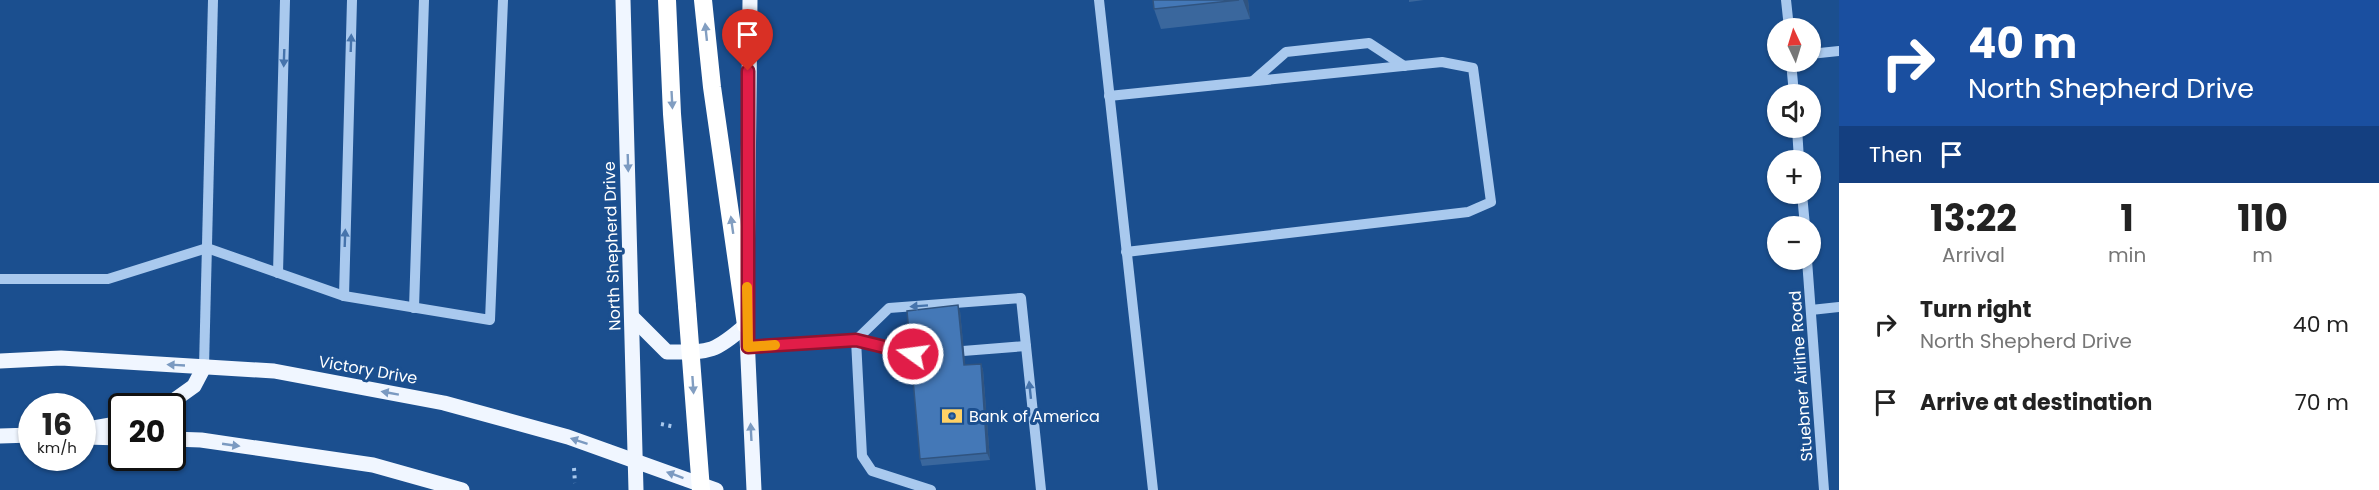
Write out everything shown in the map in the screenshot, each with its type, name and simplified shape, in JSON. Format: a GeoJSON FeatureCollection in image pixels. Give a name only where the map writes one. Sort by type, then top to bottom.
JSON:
{"type":"FeatureCollection","features":[{"type":"Feature","properties":{"kind":"highway"},"geometry":{"type":"LineString","coordinates":[[668,0],[672,114],[701,490]]}},
{"type":"Feature","properties":{"kind":"highway"},"geometry":{"type":"LineString","coordinates":[[703,0],[712,87],[746,325]]}},
{"type":"Feature","properties":{"kind":"main road","name":"North Shepherd Drive"},"geometry":{"type":"LineString","coordinates":[[623,0],[636,490]]}},
{"type":"Feature","properties":{"kind":"main road"},"geometry":{"type":"LineString","coordinates":[[750,0],[746,325],[754,490]]}},
{"type":"Feature","properties":{"kind":"main road"},"geometry":{"type":"LineString","coordinates":[[633,318],[667,352],[710,352],[729,340],[746,325]]}},
{"type":"Feature","properties":{"kind":"main road","name":"Victory Drive"},"geometry":{"type":"LineString","coordinates":[[0,361],[61,358],[273,371],[444,403],[568,437],[716,490]]}},
{"type":"Feature","properties":{"kind":"main road"},"geometry":{"type":"LineString","coordinates":[[184,393],[194,386],[204,367]]}},
{"type":"Feature","properties":{"kind":"main road"},"geometry":{"type":"LineString","coordinates":[[0,436],[18,435]]}},
{"type":"Feature","properties":{"kind":"main road"},"geometry":{"type":"LineString","coordinates":[[186,439],[373,465],[462,490]]}},
{"type":"Feature","properties":{"kind":"street"},"geometry":{"type":"LineString","coordinates":[[204,367],[213,0]]}},
{"type":"Feature","properties":{"kind":"street"},"geometry":{"type":"LineString","coordinates":[[278,273],[285,0]]}},
{"type":"Feature","properties":{"kind":"street"},"geometry":{"type":"LineString","coordinates":[[344,296],[352,0]]}},
{"type":"Feature","properties":{"kind":"street"},"geometry":{"type":"LineString","coordinates":[[414,308],[424,0]]}},
{"type":"Feature","properties":{"kind":"street"},"geometry":{"type":"LineString","coordinates":[[0,279],[108,279],[207,248],[344,296],[490,320],[503,0]]}},
{"type":"Feature","properties":{"kind":"street"},"geometry":{"type":"LineString","coordinates":[[1099,0],[1153,490]]}},
{"type":"Feature","properties":{"kind":"street"},"geometry":{"type":"LineString","coordinates":[[1786,0],[1788,18]]}},
{"type":"Feature","properties":{"kind":"street"},"geometry":{"type":"LineString","coordinates":[[1253,81],[1286,52],[1358,44],[1369,43],[1404,66]]}},
{"type":"Feature","properties":{"kind":"street"},"geometry":{"type":"LineString","coordinates":[[1821,53],[1839,51]]}},
{"type":"Feature","properties":{"kind":"street"},"geometry":{"type":"LineString","coordinates":[[1109,96],[1442,62],[1473,68],[1491,202],[1468,212],[1126,252]]}},
{"type":"Feature","properties":{"kind":"street","name":"Stuebner Airline Road"},"geometry":{"type":"LineString","coordinates":[[1808,270],[1824,490]]}},
{"type":"Feature","properties":{"kind":"street"},"geometry":{"type":"LineString","coordinates":[[932,490],[873,471],[862,456],[856,340],[889,308],[1021,298],[1041,490]]}},
{"type":"Feature","properties":{"kind":"street"},"geometry":{"type":"LineString","coordinates":[[1811,310],[1839,307]]}},
{"type":"Feature","properties":{"kind":"street"},"geometry":{"type":"LineString","coordinates":[[748,347],[856,340],[913,354]]}},
{"type":"Feature","properties":{"kind":"street"},"geometry":{"type":"LineString","coordinates":[[963,351],[1026,346]]}},
{"type":"Feature","properties":{"kind":"path"},"geometry":{"type":"LineString","coordinates":[[574,468],[575,483]]}},
{"type":"Feature","properties":{"kind":"building"},"geometry":{"type":"Polygon","coordinates":[[[1153,0],[1239,0],[1154,9],[1153,0]]]}},
{"type":"Feature","properties":{"kind":"building","name":"Bank of America"},"geometry":{"type":"Polygon","coordinates":[[[958,305],[964,365],[981,364],[987,453],[920,459],[907,311],[958,305]]]}},
{"type":"Feature","properties":{"kind":"slow traffic"},"geometry":{"type":"LineString","coordinates":[[747,287],[748,347],[775,345]]}},
{"type":"Feature","properties":{"kind":"place","name":"Bank of America"},"geometry":{"type":"Point","coordinates":[952,416]}},
{"type":"Feature","properties":{"kind":"route"},"geometry":{"type":"LineString","coordinates":[[748,71],[746,325],[748,347],[856,340],[913,354]]}}]}
